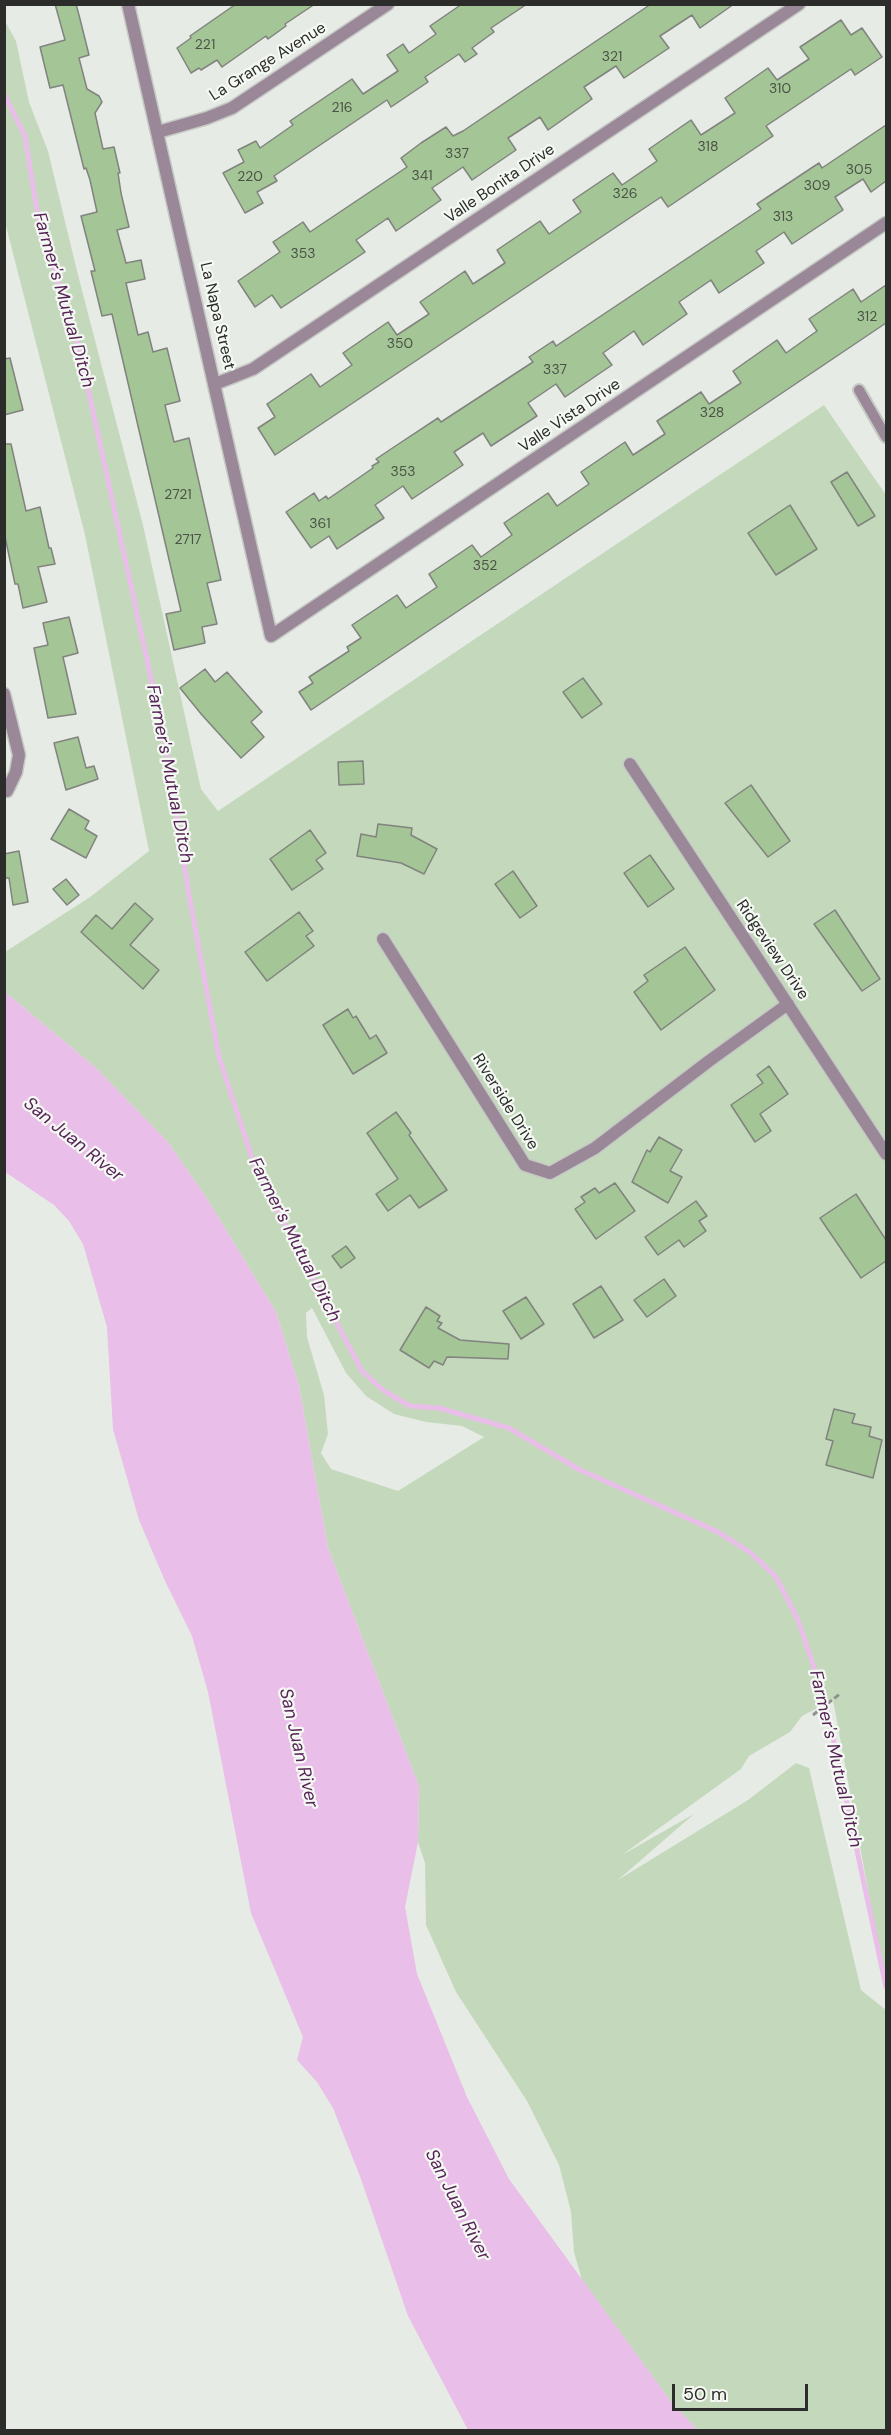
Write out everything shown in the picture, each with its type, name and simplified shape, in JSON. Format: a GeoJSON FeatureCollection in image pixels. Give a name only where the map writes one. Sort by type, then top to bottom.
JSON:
{"type":"FeatureCollection","features":[{"type":"Feature","properties":{"kind":"street","name":"La Napa Street"},"geometry":{"type":"LineString","coordinates":[[128,4],[271,636]]}},
{"type":"Feature","properties":{"kind":"street","name":"La Grange Avenue"},"geometry":{"type":"LineString","coordinates":[[158,132],[232,108],[388,4]]}},
{"type":"Feature","properties":{"kind":"street","name":"Valle Bonita Drive"},"geometry":{"type":"LineString","coordinates":[[215,384],[253,369],[799,4]]}},
{"type":"Feature","properties":{"kind":"street","name":"Valle Vista Drive"},"geometry":{"type":"LineString","coordinates":[[271,636],[886,223]]}},
{"type":"Feature","properties":{"kind":"street"},"geometry":{"type":"LineString","coordinates":[[5,694],[19,755],[16,772],[7,791]]}},
{"type":"Feature","properties":{"kind":"street","name":"Ridgeview Drive"},"geometry":{"type":"LineString","coordinates":[[630,764],[886,1154]]}},
{"type":"Feature","properties":{"kind":"street","name":"Riverside Drive"},"geometry":{"type":"LineString","coordinates":[[383,939],[525,1165],[550,1173],[595,1148],[788,1004]]}},
{"type":"Feature","properties":{"kind":"lane"},"geometry":{"type":"LineString","coordinates":[[859,390],[886,437]]}},
{"type":"Feature","properties":{"kind":"path"},"geometry":{"type":"LineString","coordinates":[[813,1715],[841,1693]]}},
{"type":"Feature","properties":{"kind":"green space"},"geometry":{"type":"Polygon","coordinates":[[[4,19],[16,41],[29,102],[48,151],[143,525],[201,789],[218,811],[824,405],[886,495],[886,1975],[883,1971],[833,1700],[802,1716],[790,1732],[749,1756],[741,1769],[622,1855],[694,1814],[618,1880],[748,1800],[796,1763],[809,1768],[861,1990],[886,2010],[886,2430],[698,2430],[672,2403],[582,2280],[574,2252],[571,2212],[559,2165],[527,2101],[456,1992],[426,1925],[425,1863],[418,1842],[419,1786],[328,1548],[299,1386],[276,1312],[206,1197],[167,1141],[95,1067],[5,992],[5,952],[90,897],[149,851],[85,535],[5,222],[4,19]],[[312,1308],[306,1313],[307,1337],[324,1395],[328,1434],[321,1453],[331,1469],[398,1491],[484,1437],[462,1426],[426,1422],[394,1414],[366,1396],[346,1373],[312,1308]]]}},
{"type":"Feature","properties":{"kind":"water","name":"San Juan River"},"geometry":{"type":"Polygon","coordinates":[[[5,992],[95,1067],[167,1141],[206,1197],[276,1312],[299,1386],[328,1548],[419,1786],[418,1842],[405,1907],[417,1974],[467,2097],[509,2179],[672,2403],[698,2430],[468,2430],[408,2316],[361,2179],[333,2108],[317,2082],[297,2060],[303,2037],[251,1913],[208,1692],[192,1636],[139,1520],[113,1429],[107,1327],[83,1244],[69,1221],[54,1205],[5,1172],[5,992]]]}},
{"type":"Feature","properties":{"kind":"building"},"geometry":{"type":"Polygon","coordinates":[[[55,4],[76,4],[89,55],[79,58],[87,89],[99,96],[102,102],[95,113],[103,149],[114,147],[120,173],[118,173],[121,193],[129,227],[117,230],[126,263],[141,260],[145,279],[126,283],[138,335],[148,332],[153,352],[167,348],[180,401],[165,405],[174,442],[189,438],[221,580],[207,583],[217,624],[202,627],[205,643],[174,650],[166,614],[181,611],[112,314],[102,316],[91,271],[95,271],[81,216],[97,212],[90,180],[86,168],[84,169],[63,85],[50,88],[40,47],[65,40],[55,4]]]}},
{"type":"Feature","properties":{"kind":"building"},"geometry":{"type":"Polygon","coordinates":[[[236,4],[315,4],[285,24],[286,26],[268,39],[266,36],[222,67],[217,60],[191,73],[177,48],[191,38],[190,36],[236,4]]]}},
{"type":"Feature","properties":{"kind":"building"},"geometry":{"type":"Polygon","coordinates":[[[462,4],[527,4],[491,28],[494,32],[472,48],[477,54],[465,62],[459,54],[425,77],[428,82],[391,107],[387,100],[274,176],[277,181],[257,192],[263,203],[245,213],[223,173],[244,162],[238,150],[256,141],[260,148],[293,125],[290,121],[352,79],[363,94],[398,71],[387,55],[403,44],[409,53],[436,34],[430,26],[462,4]]]}},
{"type":"Feature","properties":{"kind":"building"},"geometry":{"type":"Polygon","coordinates":[[[651,4],[734,4],[700,28],[692,15],[660,36],[669,48],[624,78],[616,66],[584,87],[592,99],[548,130],[540,117],[508,138],[516,150],[472,180],[463,167],[432,188],[441,200],[396,231],[388,218],[356,240],[365,252],[281,308],[272,295],[255,307],[238,281],[280,252],[273,242],[303,222],[310,232],[407,167],[401,158],[421,143],[446,127],[453,136],[463,131],[651,4]]]}},
{"type":"Feature","properties":{"kind":"building"},"geometry":{"type":"Polygon","coordinates":[[[841,20],[851,35],[862,28],[882,57],[855,75],[851,69],[766,126],[773,136],[668,207],[661,197],[275,455],[258,428],[275,417],[267,404],[311,374],[320,387],[352,365],[343,353],[388,322],[397,335],[429,314],[420,302],[465,271],[473,284],[505,263],[497,250],[540,221],[549,234],[581,212],[573,200],[613,173],[622,185],[657,161],[649,149],[691,120],[701,135],[735,113],[725,98],[768,68],[777,80],[809,59],[800,47],[841,20]]]}},
{"type":"Feature","properties":{"kind":"building"},"geometry":{"type":"Polygon","coordinates":[[[886,125],[886,181],[871,192],[863,179],[835,197],[843,210],[792,244],[784,232],[756,251],[764,263],[719,293],[711,280],[679,302],[687,314],[643,345],[634,331],[603,353],[612,365],[565,397],[556,384],[528,403],[537,416],[491,446],[483,433],[454,452],[463,465],[412,499],[403,486],[375,505],[384,518],[337,549],[329,536],[311,548],[286,512],[314,493],[319,501],[326,496],[328,499],[373,468],[372,466],[379,462],[376,459],[438,418],[441,422],[533,362],[529,357],[553,341],[556,346],[761,209],[757,204],[819,163],[822,168],[886,125]]]}},
{"type":"Feature","properties":{"kind":"building"},"geometry":{"type":"Polygon","coordinates":[[[886,285],[886,323],[311,710],[299,692],[313,683],[309,677],[349,651],[347,647],[361,638],[352,625],[397,595],[406,608],[437,587],[429,574],[472,545],[481,557],[512,535],[504,523],[548,493],[557,506],[589,484],[581,472],[625,442],[633,455],[665,434],[657,421],[701,392],[709,404],[741,383],[733,371],[777,340],[786,353],[817,331],[809,319],[853,289],[861,302],[886,285]]]}},
{"type":"Feature","properties":{"kind":"building"},"geometry":{"type":"Polygon","coordinates":[[[10,358],[23,410],[4,415],[4,359],[10,358]]]}},
{"type":"Feature","properties":{"kind":"building"},"geometry":{"type":"Polygon","coordinates":[[[4,444],[11,444],[26,511],[40,507],[55,564],[38,567],[47,602],[23,608],[18,584],[15,584],[4,532],[4,444]]]}},
{"type":"Feature","properties":{"kind":"building"},"geometry":{"type":"Polygon","coordinates":[[[847,472],[875,516],[858,526],[831,482],[847,472]]]}},
{"type":"Feature","properties":{"kind":"building"},"geometry":{"type":"Polygon","coordinates":[[[790,505],[817,549],[776,575],[748,533],[790,505]]]}},
{"type":"Feature","properties":{"kind":"building"},"geometry":{"type":"Polygon","coordinates":[[[69,617],[78,653],[63,657],[76,714],[48,718],[34,648],[48,645],[43,623],[69,617]]]}},
{"type":"Feature","properties":{"kind":"building"},"geometry":{"type":"Polygon","coordinates":[[[205,669],[215,682],[227,672],[262,712],[251,722],[264,737],[241,758],[180,688],[205,669]]]}},
{"type":"Feature","properties":{"kind":"building"},"geometry":{"type":"Polygon","coordinates":[[[583,678],[602,704],[582,718],[563,692],[583,678]]]}},
{"type":"Feature","properties":{"kind":"building"},"geometry":{"type":"Polygon","coordinates":[[[78,737],[86,768],[94,766],[98,779],[66,790],[54,743],[78,737]]]}},
{"type":"Feature","properties":{"kind":"building"},"geometry":{"type":"Polygon","coordinates":[[[363,761],[364,784],[339,785],[338,762],[363,761]]]}},
{"type":"Feature","properties":{"kind":"building"},"geometry":{"type":"Polygon","coordinates":[[[751,785],[790,841],[768,857],[725,803],[751,785]]]}},
{"type":"Feature","properties":{"kind":"building"},"geometry":{"type":"Polygon","coordinates":[[[69,809],[89,821],[85,829],[97,836],[86,858],[51,839],[69,809]]]}},
{"type":"Feature","properties":{"kind":"building"},"geometry":{"type":"Polygon","coordinates":[[[378,824],[412,828],[411,835],[437,849],[424,874],[401,863],[357,856],[361,834],[376,837],[378,824]]]}},
{"type":"Feature","properties":{"kind":"building"},"geometry":{"type":"Polygon","coordinates":[[[310,830],[326,853],[316,860],[323,869],[292,890],[270,859],[310,830]]]}},
{"type":"Feature","properties":{"kind":"building"},"geometry":{"type":"Polygon","coordinates":[[[19,851],[28,902],[13,905],[9,878],[4,878],[4,854],[19,851]]]}},
{"type":"Feature","properties":{"kind":"building"},"geometry":{"type":"Polygon","coordinates":[[[650,855],[674,889],[648,907],[624,873],[650,855]]]}},
{"type":"Feature","properties":{"kind":"building"},"geometry":{"type":"Polygon","coordinates":[[[513,871],[537,906],[520,918],[495,884],[513,871]]]}},
{"type":"Feature","properties":{"kind":"building"},"geometry":{"type":"Polygon","coordinates":[[[66,879],[79,895],[67,905],[53,889],[66,879]]]}},
{"type":"Feature","properties":{"kind":"building"},"geometry":{"type":"Polygon","coordinates":[[[135,903],[153,919],[130,945],[159,970],[143,989],[81,932],[96,915],[112,929],[135,903]]]}},
{"type":"Feature","properties":{"kind":"building"},"geometry":{"type":"Polygon","coordinates":[[[835,910],[880,979],[862,991],[814,924],[835,910]]]}},
{"type":"Feature","properties":{"kind":"building"},"geometry":{"type":"Polygon","coordinates":[[[299,912],[313,931],[306,936],[314,946],[267,981],[245,952],[299,912]]]}},
{"type":"Feature","properties":{"kind":"building"},"geometry":{"type":"Polygon","coordinates":[[[685,947],[715,990],[661,1030],[634,992],[648,981],[644,975],[685,947]]]}},
{"type":"Feature","properties":{"kind":"building"},"geometry":{"type":"Polygon","coordinates":[[[348,1009],[353,1018],[356,1016],[370,1039],[376,1035],[387,1053],[353,1074],[323,1025],[348,1009]]]}},
{"type":"Feature","properties":{"kind":"building"},"geometry":{"type":"Polygon","coordinates":[[[769,1066],[788,1094],[760,1114],[771,1131],[755,1142],[731,1105],[763,1083],[757,1075],[769,1066]]]}},
{"type":"Feature","properties":{"kind":"building"},"geometry":{"type":"Polygon","coordinates":[[[396,1112],[447,1190],[419,1208],[410,1195],[388,1211],[376,1194],[398,1179],[367,1133],[396,1112]]]}},
{"type":"Feature","properties":{"kind":"building"},"geometry":{"type":"Polygon","coordinates":[[[659,1137],[682,1150],[670,1171],[682,1177],[668,1203],[632,1182],[647,1150],[650,1152],[659,1137]]]}},
{"type":"Feature","properties":{"kind":"building"},"geometry":{"type":"Polygon","coordinates":[[[615,1183],[635,1211],[596,1239],[575,1209],[585,1202],[581,1197],[595,1188],[599,1193],[615,1183]]]}},
{"type":"Feature","properties":{"kind":"building"},"geometry":{"type":"Polygon","coordinates":[[[856,1194],[886,1240],[886,1261],[861,1278],[820,1218],[856,1194]]]}},
{"type":"Feature","properties":{"kind":"building"},"geometry":{"type":"Polygon","coordinates":[[[696,1201],[707,1216],[699,1221],[706,1231],[684,1247],[679,1240],[658,1255],[645,1237],[696,1201]]]}},
{"type":"Feature","properties":{"kind":"building"},"geometry":{"type":"Polygon","coordinates":[[[346,1246],[355,1258],[341,1268],[332,1256],[346,1246]]]}},
{"type":"Feature","properties":{"kind":"building"},"geometry":{"type":"Polygon","coordinates":[[[664,1279],[676,1296],[647,1317],[634,1300],[664,1279]]]}},
{"type":"Feature","properties":{"kind":"building"},"geometry":{"type":"Polygon","coordinates":[[[601,1286],[623,1320],[594,1338],[573,1304],[601,1286]]]}},
{"type":"Feature","properties":{"kind":"building"},"geometry":{"type":"Polygon","coordinates":[[[526,1297],[544,1324],[521,1339],[503,1311],[526,1297]]]}},
{"type":"Feature","properties":{"kind":"building"},"geometry":{"type":"Polygon","coordinates":[[[426,1307],[440,1316],[437,1321],[442,1323],[438,1328],[460,1340],[509,1344],[508,1359],[447,1357],[443,1365],[434,1361],[429,1368],[400,1350],[426,1307]]]}},
{"type":"Feature","properties":{"kind":"building"},"geometry":{"type":"Polygon","coordinates":[[[834,1409],[855,1414],[852,1423],[871,1427],[869,1436],[882,1440],[873,1478],[826,1465],[833,1441],[826,1439],[834,1409]]]}},
{"type":"Feature","properties":{"kind":"waterway","name":"Farmer's Mutual Ditch"},"geometry":{"type":"LineString","coordinates":[[4,94],[25,136],[38,217],[80,352],[165,742],[189,895],[219,1057],[256,1170],[362,1371],[384,1391],[410,1406],[439,1408],[509,1428],[578,1469],[718,1532],[751,1553],[776,1577],[798,1620],[825,1700],[886,1987]]}}]}
